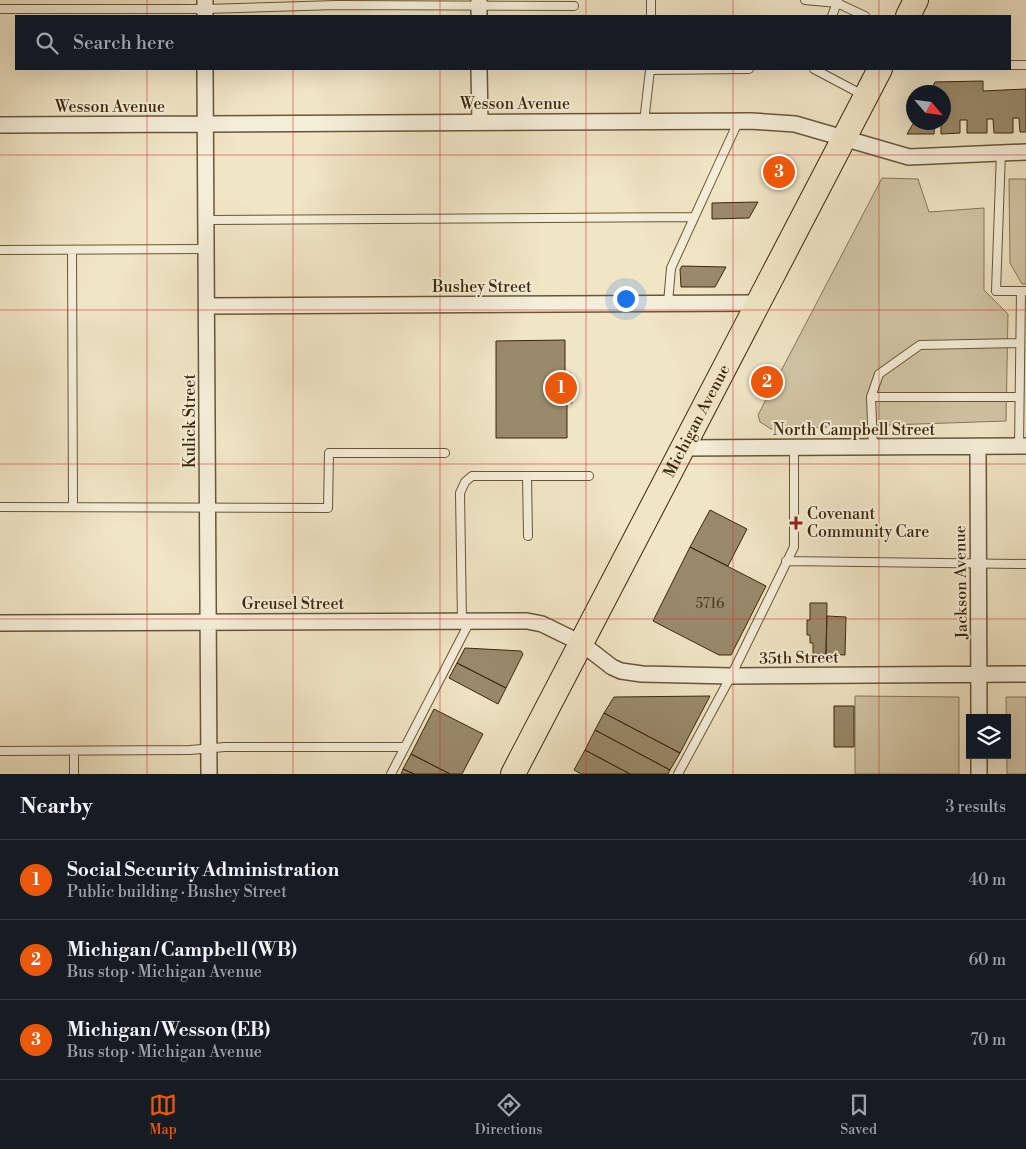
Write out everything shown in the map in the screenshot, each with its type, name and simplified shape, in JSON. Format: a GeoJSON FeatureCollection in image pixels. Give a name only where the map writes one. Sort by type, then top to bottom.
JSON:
{"type":"FeatureCollection","features":[{"type":"Feature","properties":{"kind":"main road"},"geometry":{"type":"LineString","coordinates":[[908,15],[916,0]]}},
{"type":"Feature","properties":{"kind":"main road","name":"Michigan Avenue"},"geometry":{"type":"LineString","coordinates":[[513,774],[879,70]]}},
{"type":"Feature","properties":{"kind":"street","name":"Kulick Street"},"geometry":{"type":"LineString","coordinates":[[205,70],[209,774]]}},
{"type":"Feature","properties":{"kind":"street"},"geometry":{"type":"LineString","coordinates":[[480,70],[480,122]]}},
{"type":"Feature","properties":{"kind":"street","name":"Wesson Avenue"},"geometry":{"type":"LineString","coordinates":[[0,125],[738,122],[795,124],[909,157],[1026,152]]}},
{"type":"Feature","properties":{"kind":"street","name":"Bushey Street"},"geometry":{"type":"LineString","coordinates":[[207,306],[758,303]]}},
{"type":"Feature","properties":{"kind":"street","name":"Jackson Avenue"},"geometry":{"type":"LineString","coordinates":[[978,446],[979,714]]}},
{"type":"Feature","properties":{"kind":"street","name":"North Campbell Street"},"geometry":{"type":"LineString","coordinates":[[683,448],[1022,446]]}},
{"type":"Feature","properties":{"kind":"street","name":"Greusel Street"},"geometry":{"type":"LineString","coordinates":[[0,623],[527,621],[542,624],[581,643]]}},
{"type":"Feature","properties":{"kind":"street","name":"35th Street"},"geometry":{"type":"LineString","coordinates":[[581,643],[612,668],[642,674],[731,676],[1026,674]]}},
{"type":"Feature","properties":{"kind":"street"},"geometry":{"type":"LineString","coordinates":[[979,759],[979,774]]}},
{"type":"Feature","properties":{"kind":"lane"},"geometry":{"type":"LineString","coordinates":[[651,15],[652,0]]}},
{"type":"Feature","properties":{"kind":"lane"},"geometry":{"type":"LineString","coordinates":[[805,0],[838,2],[863,15]]}},
{"type":"Feature","properties":{"kind":"lane"},"geometry":{"type":"LineString","coordinates":[[832,15],[838,2]]}},
{"type":"Feature","properties":{"kind":"lane"},"geometry":{"type":"LineString","coordinates":[[0,9],[205,8],[337,3],[479,8],[574,6]]}},
{"type":"Feature","properties":{"kind":"lane"},"geometry":{"type":"LineString","coordinates":[[1011,65],[1026,65]]}},
{"type":"Feature","properties":{"kind":"lane"},"geometry":{"type":"LineString","coordinates":[[644,122],[650,70]]}},
{"type":"Feature","properties":{"kind":"lane"},"geometry":{"type":"LineString","coordinates":[[816,70],[866,96]]}},
{"type":"Feature","properties":{"kind":"lane"},"geometry":{"type":"LineString","coordinates":[[668,303],[671,268],[738,122]]}},
{"type":"Feature","properties":{"kind":"lane"},"geometry":{"type":"LineString","coordinates":[[1001,152],[996,291],[1023,291],[1020,343],[1022,446]]}},
{"type":"Feature","properties":{"kind":"lane"},"geometry":{"type":"LineString","coordinates":[[206,220],[694,217]]}},
{"type":"Feature","properties":{"kind":"lane"},"geometry":{"type":"LineString","coordinates":[[0,250],[206,249]]}},
{"type":"Feature","properties":{"kind":"lane"},"geometry":{"type":"LineString","coordinates":[[72,250],[72,508]]}},
{"type":"Feature","properties":{"kind":"lane"},"geometry":{"type":"LineString","coordinates":[[873,447],[871,397],[879,374],[920,345],[1020,343]]}},
{"type":"Feature","properties":{"kind":"lane"},"geometry":{"type":"LineString","coordinates":[[871,397],[1020,397]]}},
{"type":"Feature","properties":{"kind":"lane"},"geometry":{"type":"LineString","coordinates":[[678,774],[731,676],[794,547],[794,447]]}},
{"type":"Feature","properties":{"kind":"lane"},"geometry":{"type":"LineString","coordinates":[[0,508],[328,508],[329,453],[446,454]]}},
{"type":"Feature","properties":{"kind":"lane"},"geometry":{"type":"LineString","coordinates":[[390,774],[466,621],[460,493],[465,482],[472,476],[589,476]]}},
{"type":"Feature","properties":{"kind":"lane"},"geometry":{"type":"LineString","coordinates":[[527,476],[528,536]]}},
{"type":"Feature","properties":{"kind":"lane"},"geometry":{"type":"LineString","coordinates":[[786,561],[1026,564]]}},
{"type":"Feature","properties":{"kind":"lane"},"geometry":{"type":"LineString","coordinates":[[0,751],[405,747]]}},
{"type":"Feature","properties":{"kind":"lane"},"geometry":{"type":"LineString","coordinates":[[74,751],[74,774]]}},
{"type":"Feature","properties":{"kind":"shaded area"},"geometry":{"type":"Polygon","coordinates":[[[882,178],[918,179],[929,212],[984,208],[984,290],[1008,314],[1006,421],[771,429],[760,422],[758,415],[882,178]]]}},
{"type":"Feature","properties":{"kind":"shaded area"},"geometry":{"type":"Polygon","coordinates":[[[1009,179],[1026,179],[1026,284],[1022,284],[1010,263],[1009,179]]]}},
{"type":"Feature","properties":{"kind":"shaded area"},"geometry":{"type":"Polygon","coordinates":[[[855,696],[959,697],[959,774],[855,774],[855,696]]]}},
{"type":"Feature","properties":{"kind":"shaded area"},"geometry":{"type":"Polygon","coordinates":[[[1006,697],[1026,697],[1026,774],[1007,774],[1007,759],[1011,759],[1011,714],[1006,714],[1006,697]]]}},
{"type":"Feature","properties":{"kind":"building"},"geometry":{"type":"Polygon","coordinates":[[[983,81],[983,91],[1026,89],[1026,132],[1020,132],[1019,118],[1013,118],[1013,133],[994,133],[993,119],[987,119],[987,133],[967,133],[967,120],[960,120],[960,133],[941,134],[941,130],[951,130],[951,85],[934,85],[935,82],[983,81]]]}},
{"type":"Feature","properties":{"kind":"building"},"geometry":{"type":"Polygon","coordinates":[[[909,130],[934,130],[934,134],[907,134],[909,130]]]}},
{"type":"Feature","properties":{"kind":"building"},"geometry":{"type":"Polygon","coordinates":[[[758,202],[749,218],[712,219],[712,203],[758,202]]]}},
{"type":"Feature","properties":{"kind":"building"},"geometry":{"type":"Polygon","coordinates":[[[682,266],[726,267],[715,287],[681,287],[680,269],[682,266]]]}},
{"type":"Feature","properties":{"kind":"building"},"geometry":{"type":"Polygon","coordinates":[[[565,340],[565,373],[571,373],[572,403],[567,403],[567,438],[496,438],[496,341],[565,340]]]}},
{"type":"Feature","properties":{"kind":"building"},"geometry":{"type":"Polygon","coordinates":[[[710,510],[747,529],[728,566],[690,547],[710,510]]]}},
{"type":"Feature","properties":{"kind":"building"},"geometry":{"type":"Polygon","coordinates":[[[690,547],[766,586],[731,655],[719,655],[653,621],[690,547]]]}},
{"type":"Feature","properties":{"kind":"building"},"geometry":{"type":"Polygon","coordinates":[[[810,603],[827,603],[826,654],[813,654],[813,643],[810,643],[810,635],[807,635],[807,620],[810,620],[810,603]]]}},
{"type":"Feature","properties":{"kind":"building"},"geometry":{"type":"Polygon","coordinates":[[[827,616],[846,617],[845,655],[826,654],[827,616]]]}},
{"type":"Feature","properties":{"kind":"building"},"geometry":{"type":"Polygon","coordinates":[[[465,648],[521,651],[523,654],[506,688],[457,663],[465,648]]]}},
{"type":"Feature","properties":{"kind":"building"},"geometry":{"type":"Polygon","coordinates":[[[457,663],[506,688],[498,704],[449,678],[457,663]]]}},
{"type":"Feature","properties":{"kind":"building"},"geometry":{"type":"Polygon","coordinates":[[[710,696],[680,753],[604,713],[614,697],[710,696]]]}},
{"type":"Feature","properties":{"kind":"building"},"geometry":{"type":"Polygon","coordinates":[[[834,706],[854,706],[854,747],[834,747],[834,706]]]}},
{"type":"Feature","properties":{"kind":"building"},"geometry":{"type":"Polygon","coordinates":[[[434,709],[483,734],[462,774],[450,774],[411,754],[434,709]]]}},
{"type":"Feature","properties":{"kind":"building"},"geometry":{"type":"Polygon","coordinates":[[[604,713],[680,753],[670,770],[595,730],[604,713]]]}},
{"type":"Feature","properties":{"kind":"building"},"geometry":{"type":"Polygon","coordinates":[[[595,730],[670,770],[668,774],[630,774],[585,750],[595,730]]]}},
{"type":"Feature","properties":{"kind":"building"},"geometry":{"type":"Polygon","coordinates":[[[585,750],[630,774],[581,774],[574,770],[585,750]]]}},
{"type":"Feature","properties":{"kind":"building"},"geometry":{"type":"Polygon","coordinates":[[[411,754],[450,774],[414,774],[403,769],[411,754]]]}},
{"type":"Feature","properties":{"kind":"building"},"geometry":{"type":"Polygon","coordinates":[[[403,769],[414,774],[401,774],[403,769]]]}},
{"type":"Feature","properties":{"kind":"place","name":"Michigan / Wesson (EB)"},"geometry":{"type":"Point","coordinates":[779,172]}},
{"type":"Feature","properties":{"kind":"place","name":"Michigan / Campbell (WB)"},"geometry":{"type":"Point","coordinates":[767,382]}},
{"type":"Feature","properties":{"kind":"place","name":"Social Security Administration"},"geometry":{"type":"Point","coordinates":[561,388]}},
{"type":"Feature","properties":{"kind":"place","name":"Covenant Community Care"},"geometry":{"type":"Point","coordinates":[796,523]}}]}
